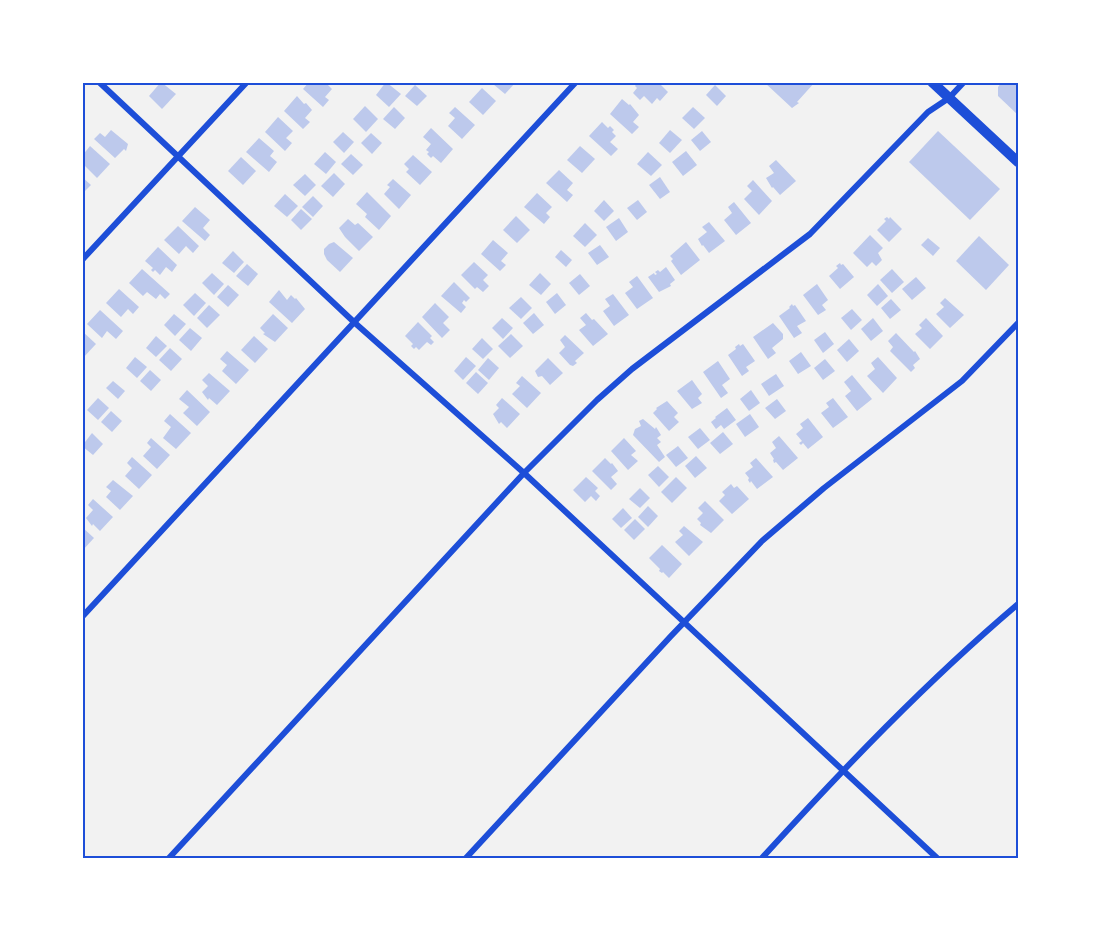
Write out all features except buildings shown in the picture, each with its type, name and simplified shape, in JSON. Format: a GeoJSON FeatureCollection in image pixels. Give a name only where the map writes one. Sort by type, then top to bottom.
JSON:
{"type":"FeatureCollection","features":[{"type":"Feature","properties":{"kind":"main road"},"geometry":{"type":"LineString","coordinates":[[932,82],[1018,162]]}},
{"type":"Feature","properties":{"kind":"street"},"geometry":{"type":"LineString","coordinates":[[99,82],[355,322],[524,473],[936,858]]}},
{"type":"Feature","properties":{"kind":"street"},"geometry":{"type":"LineString","coordinates":[[82,260],[247,82]]}},
{"type":"Feature","properties":{"kind":"street"},"geometry":{"type":"LineString","coordinates":[[82,617],[576,82]]}},
{"type":"Feature","properties":{"kind":"street"},"geometry":{"type":"LineString","coordinates":[[169,858],[524,473],[632,369],[810,234],[928,112],[949,98],[964,82]]}},
{"type":"Feature","properties":{"kind":"street"},"geometry":{"type":"LineString","coordinates":[[466,858],[683,622],[762,541],[824,488],[962,381],[1018,323]]}},
{"type":"Feature","properties":{"kind":"street"},"geometry":{"type":"LineString","coordinates":[[762,858],[842,771],[915,697],[1018,604]]}}]}
